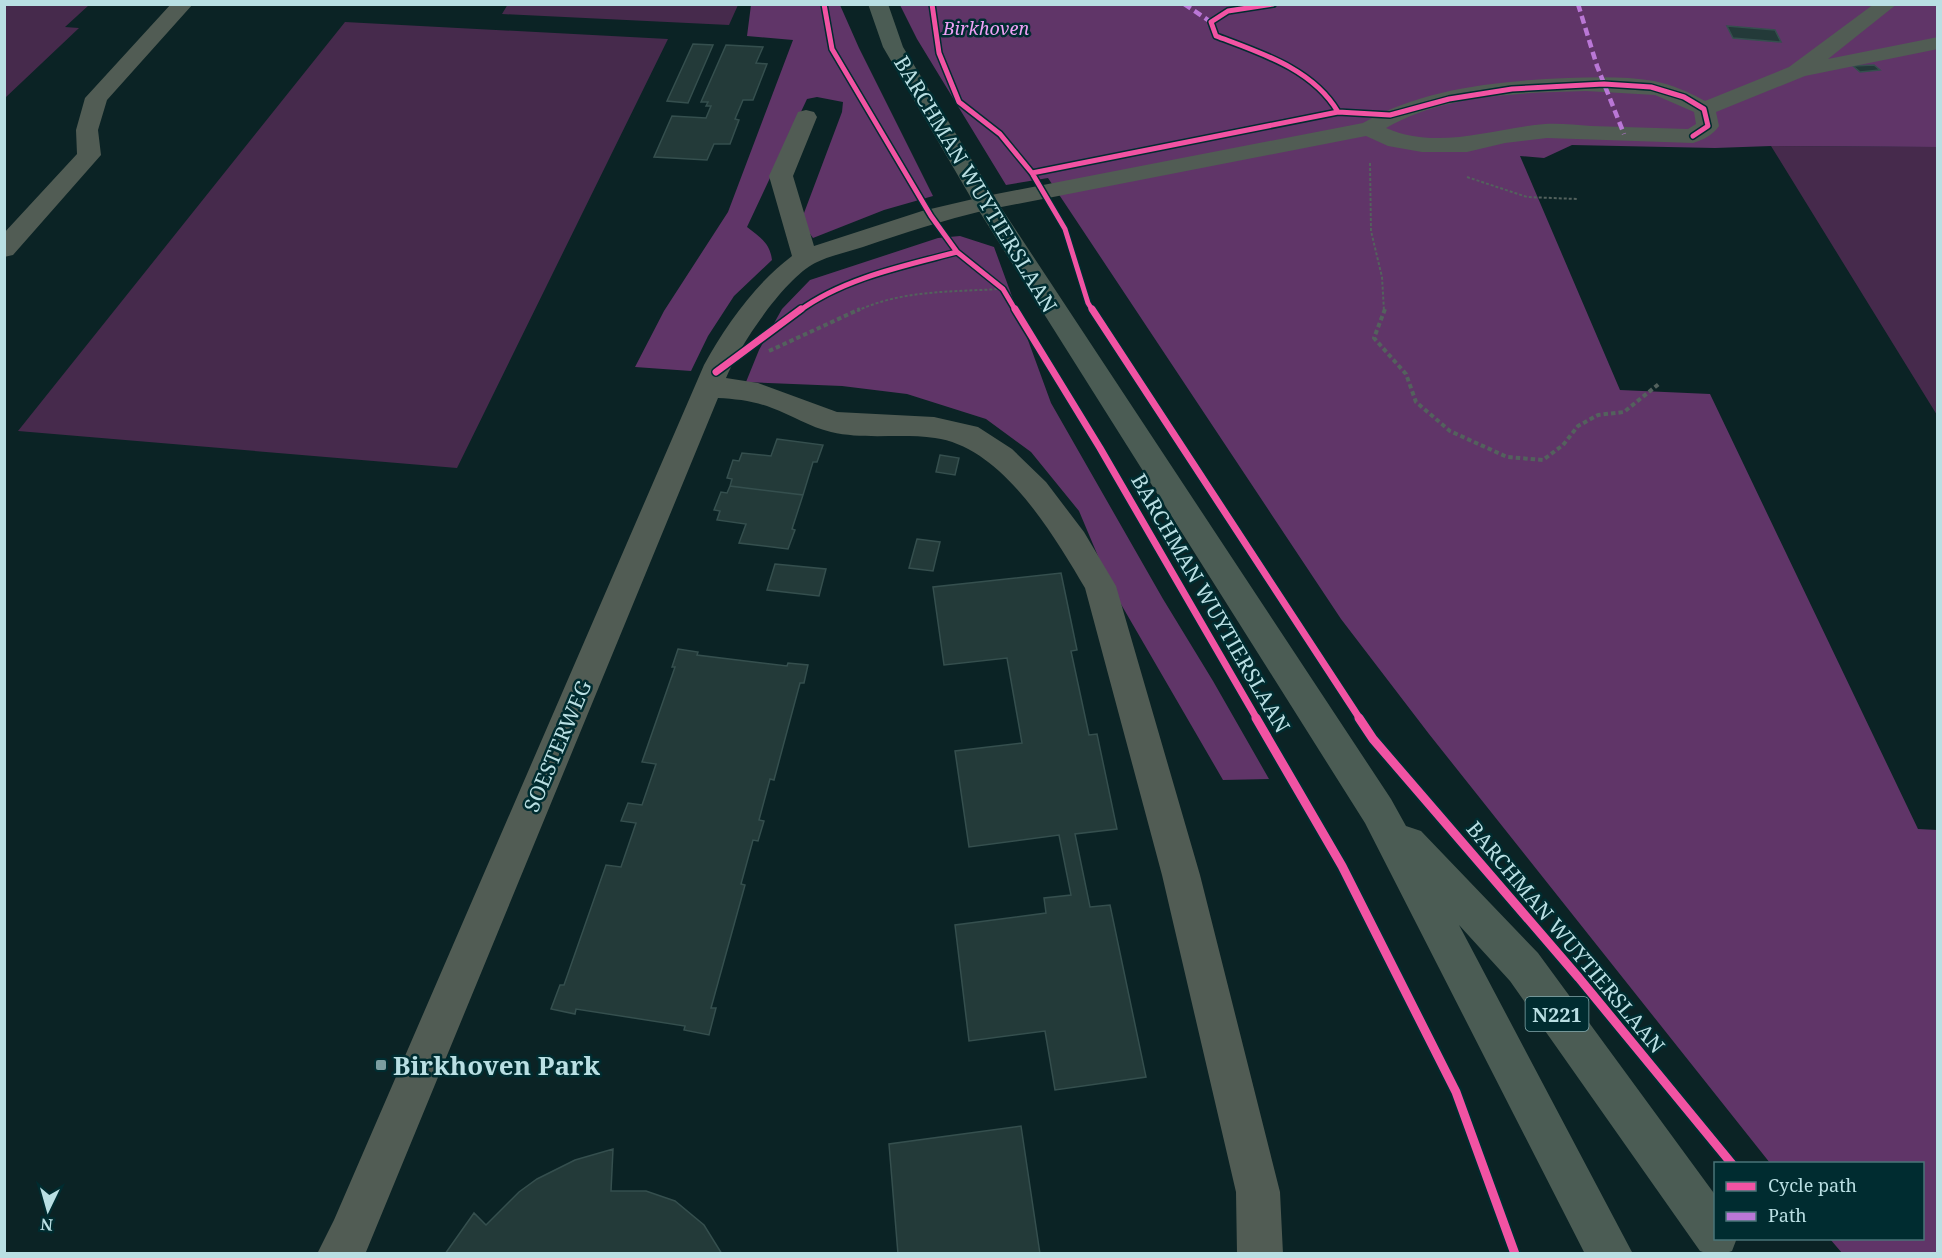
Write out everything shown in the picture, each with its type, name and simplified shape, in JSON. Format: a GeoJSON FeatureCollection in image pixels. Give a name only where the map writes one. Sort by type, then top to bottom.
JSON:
{"type":"FeatureCollection","features":[{"type":"Feature","properties":{"kind":"main road","name":"BARCHMAN WUYTIERSLAAN"},"geometry":{"type":"LineString","coordinates":[[878,4],[893,47],[986,203],[1378,811],[1610,1254]]}},
{"type":"Feature","properties":{"kind":"main road","name":"BARCHMAN WUYTIERSLAAN"},"geometry":{"type":"LineString","coordinates":[[1378,811],[1524,968],[1714,1232]]}},
{"type":"Feature","properties":{"kind":"main road"},"geometry":{"type":"LineString","coordinates":[[1719,1240],[1729,1254]]}},
{"type":"Feature","properties":{"kind":"street"},"geometry":{"type":"LineString","coordinates":[[4,249],[89,155],[87,130],[96,98],[113,72],[153,23],[183,4]]}},
{"type":"Feature","properties":{"kind":"street"},"geometry":{"type":"LineString","coordinates":[[1797,72],[1887,4]]}},
{"type":"Feature","properties":{"kind":"street"},"geometry":{"type":"LineString","coordinates":[[1704,109],[1797,72],[1938,43]]}},
{"type":"Feature","properties":{"kind":"street"},"geometry":{"type":"LineString","coordinates":[[1604,84],[1651,87],[1684,96],[1704,109],[1708,126],[1694,136],[1547,131],[1505,136],[1467,145],[1422,145],[1396,141],[1369,129],[1390,115],[1413,107],[1512,89],[1604,84]]}},
{"type":"Feature","properties":{"kind":"street"},"geometry":{"type":"LineString","coordinates":[[805,258],[781,176],[806,117]]}},
{"type":"Feature","properties":{"kind":"street","name":"SOESTERWEG"},"geometry":{"type":"LineString","coordinates":[[340,1254],[355,1225],[727,348],[779,278],[805,258],[931,216],[986,203],[1369,129]]}},
{"type":"Feature","properties":{"kind":"street"},"geometry":{"type":"LineString","coordinates":[[713,380],[769,397],[833,422],[877,426],[934,427],[968,434],[1002,458],[1035,490],[1074,541],[1100,586],[1181,875],[1258,1192],[1260,1254]]}},
{"type":"Feature","properties":{"kind":"path"},"geometry":{"type":"LineString","coordinates":[[1369,129],[1371,231],[1382,277],[1384,309],[1374,338],[1406,374],[1416,402],[1450,430],[1507,457],[1543,460],[1563,445],[1578,426],[1598,415],[1624,412],[1660,383]]}},
{"type":"Feature","properties":{"kind":"path"},"geometry":{"type":"LineString","coordinates":[[713,380],[871,304],[910,295],[1003,289]]}},
{"type":"Feature","properties":{"kind":"shaded area"},"geometry":{"type":"Polygon","coordinates":[[[5,4],[89,5],[65,27],[79,28],[5,98],[5,4]]]}},
{"type":"Feature","properties":{"kind":"shaded area"},"geometry":{"type":"Polygon","coordinates":[[[508,4],[738,5],[729,25],[502,14],[508,4]]]}},
{"type":"Feature","properties":{"kind":"shaded area"},"geometry":{"type":"Polygon","coordinates":[[[345,22],[668,39],[457,468],[18,431],[345,22]]]}},
{"type":"Feature","properties":{"kind":"shaded area"},"geometry":{"type":"Polygon","coordinates":[[[1771,146],[1937,147],[1937,415],[1771,146]]]}},
{"type":"Feature","properties":{"kind":"green space"},"geometry":{"type":"Polygon","coordinates":[[[751,5],[840,5],[933,196],[884,210],[813,238],[801,221],[842,112],[843,102],[817,97],[807,99],[747,227],[767,245],[772,260],[734,296],[708,336],[691,371],[635,367],[664,311],[728,212],[793,40],[747,36],[751,5]]]}},
{"type":"Feature","properties":{"kind":"green space","name":"Birkhoven"},"geometry":{"type":"Polygon","coordinates":[[[900,5],[1937,5],[1937,147],[1715,148],[1572,145],[1544,158],[1520,156],[1620,390],[1710,394],[1918,829],[1937,830],[1937,1253],[1842,1253],[1831,1240],[1924,1240],[1924,1162],[1769,1162],[1429,734],[1341,619],[1048,178],[1006,185],[917,39],[900,5]],[[1727,26],[1733,38],[1780,41],[1775,30],[1727,26]]]}},
{"type":"Feature","properties":{"kind":"green space"},"geometry":{"type":"Polygon","coordinates":[[[960,236],[994,247],[1051,403],[1269,779],[1223,780],[1111,587],[1079,511],[1031,452],[986,419],[907,394],[842,386],[746,382],[759,350],[782,309],[810,280],[938,238],[960,236]]]}},
{"type":"Feature","properties":{"kind":"building"},"geometry":{"type":"Polygon","coordinates":[[[1727,26],[1775,30],[1781,42],[1733,38],[1727,26]]]}},
{"type":"Feature","properties":{"kind":"building"},"geometry":{"type":"Polygon","coordinates":[[[693,44],[713,45],[688,103],[667,101],[693,44]]]}},
{"type":"Feature","properties":{"kind":"building"},"geometry":{"type":"Polygon","coordinates":[[[726,45],[763,47],[756,63],[767,64],[753,100],[743,100],[735,119],[739,120],[730,144],[714,144],[707,160],[654,157],[672,116],[706,118],[711,106],[706,106],[708,102],[701,102],[726,45]]]}},
{"type":"Feature","properties":{"kind":"building"},"geometry":{"type":"Polygon","coordinates":[[[1874,65],[1880,70],[1860,72],[1853,66],[1874,65]]]}},
{"type":"Feature","properties":{"kind":"building"},"geometry":{"type":"Polygon","coordinates":[[[777,439],[823,445],[817,462],[813,462],[803,495],[730,486],[732,479],[727,478],[733,460],[739,461],[742,453],[771,456],[777,439]]]}},
{"type":"Feature","properties":{"kind":"building"},"geometry":{"type":"Polygon","coordinates":[[[940,455],[959,458],[955,475],[936,472],[940,455]]]}},
{"type":"Feature","properties":{"kind":"building"},"geometry":{"type":"Polygon","coordinates":[[[730,486],[803,495],[788,549],[739,543],[746,524],[717,520],[720,511],[714,510],[721,492],[727,493],[730,486]]]}},
{"type":"Feature","properties":{"kind":"building"},"geometry":{"type":"Polygon","coordinates":[[[917,539],[940,542],[933,571],[909,568],[917,539]]]}},
{"type":"Feature","properties":{"kind":"building"},"geometry":{"type":"Polygon","coordinates":[[[775,564],[826,569],[819,596],[767,590],[775,564]]]}},
{"type":"Feature","properties":{"kind":"building"},"geometry":{"type":"Polygon","coordinates":[[[1061,573],[1077,650],[1071,651],[1089,735],[1097,734],[1117,829],[1075,834],[1090,907],[1110,905],[1146,1077],[1055,1090],[1045,1031],[969,1041],[955,925],[1046,913],[1044,898],[1071,895],[1059,835],[969,847],[955,751],[1022,743],[1007,658],[944,665],[933,587],[1061,573]]]}},
{"type":"Feature","properties":{"kind":"building"},"geometry":{"type":"Polygon","coordinates":[[[678,649],[698,652],[697,655],[787,666],[788,663],[808,665],[804,683],[800,683],[774,780],[770,779],[759,820],[764,821],[758,841],[753,840],[741,884],[745,885],[711,1008],[716,1008],[709,1035],[684,1030],[685,1026],[576,1009],[575,1014],[551,1009],[560,985],[564,985],[606,865],[621,867],[636,823],[621,821],[628,803],[642,805],[656,764],[642,762],[675,667],[672,667],[678,649]]]}},
{"type":"Feature","properties":{"kind":"building"},"geometry":{"type":"Polygon","coordinates":[[[1021,1126],[1040,1254],[898,1254],[889,1144],[1021,1126]]]}},
{"type":"Feature","properties":{"kind":"building"},"geometry":{"type":"Polygon","coordinates":[[[613,1149],[611,1191],[646,1191],[675,1201],[704,1225],[722,1254],[445,1254],[474,1213],[486,1225],[519,1192],[537,1179],[575,1160],[613,1149]]]}},
{"type":"Feature","properties":{"kind":"marked path"},"geometry":{"type":"LineString","coordinates":[[1184,4],[1211,22]]}},
{"type":"Feature","properties":{"kind":"marked path"},"geometry":{"type":"LineString","coordinates":[[1578,4],[1597,66],[1624,134]]}},
{"type":"Feature","properties":{"kind":"cycle path"},"geometry":{"type":"LineString","coordinates":[[824,4],[832,49],[931,216],[957,252],[1003,289],[1100,448],[1342,866],[1456,1092],[1515,1254]]}},
{"type":"Feature","properties":{"kind":"cycle path"},"geometry":{"type":"LineString","coordinates":[[932,4],[939,53],[959,102],[1000,134],[1032,173],[1065,229],[1088,303],[1373,739],[1579,978],[1730,1162]]}},
{"type":"Feature","properties":{"kind":"cycle path"},"geometry":{"type":"LineString","coordinates":[[1273,4],[1228,11],[1211,22],[1216,36],[1266,56],[1302,75],[1330,98],[1338,112]]}},
{"type":"Feature","properties":{"kind":"cycle path"},"geometry":{"type":"LineString","coordinates":[[1032,173],[1338,112],[1390,115],[1449,99],[1512,89],[1604,84],[1651,87],[1684,97],[1704,109],[1708,126],[1693,136]]}},
{"type":"Feature","properties":{"kind":"cycle path"},"geometry":{"type":"LineString","coordinates":[[716,372],[818,297],[887,270],[957,252]]}},
{"type":"Feature","properties":{"kind":"place","name":"Birkhoven Park"},"geometry":{"type":"Point","coordinates":[381,1065]}}]}
